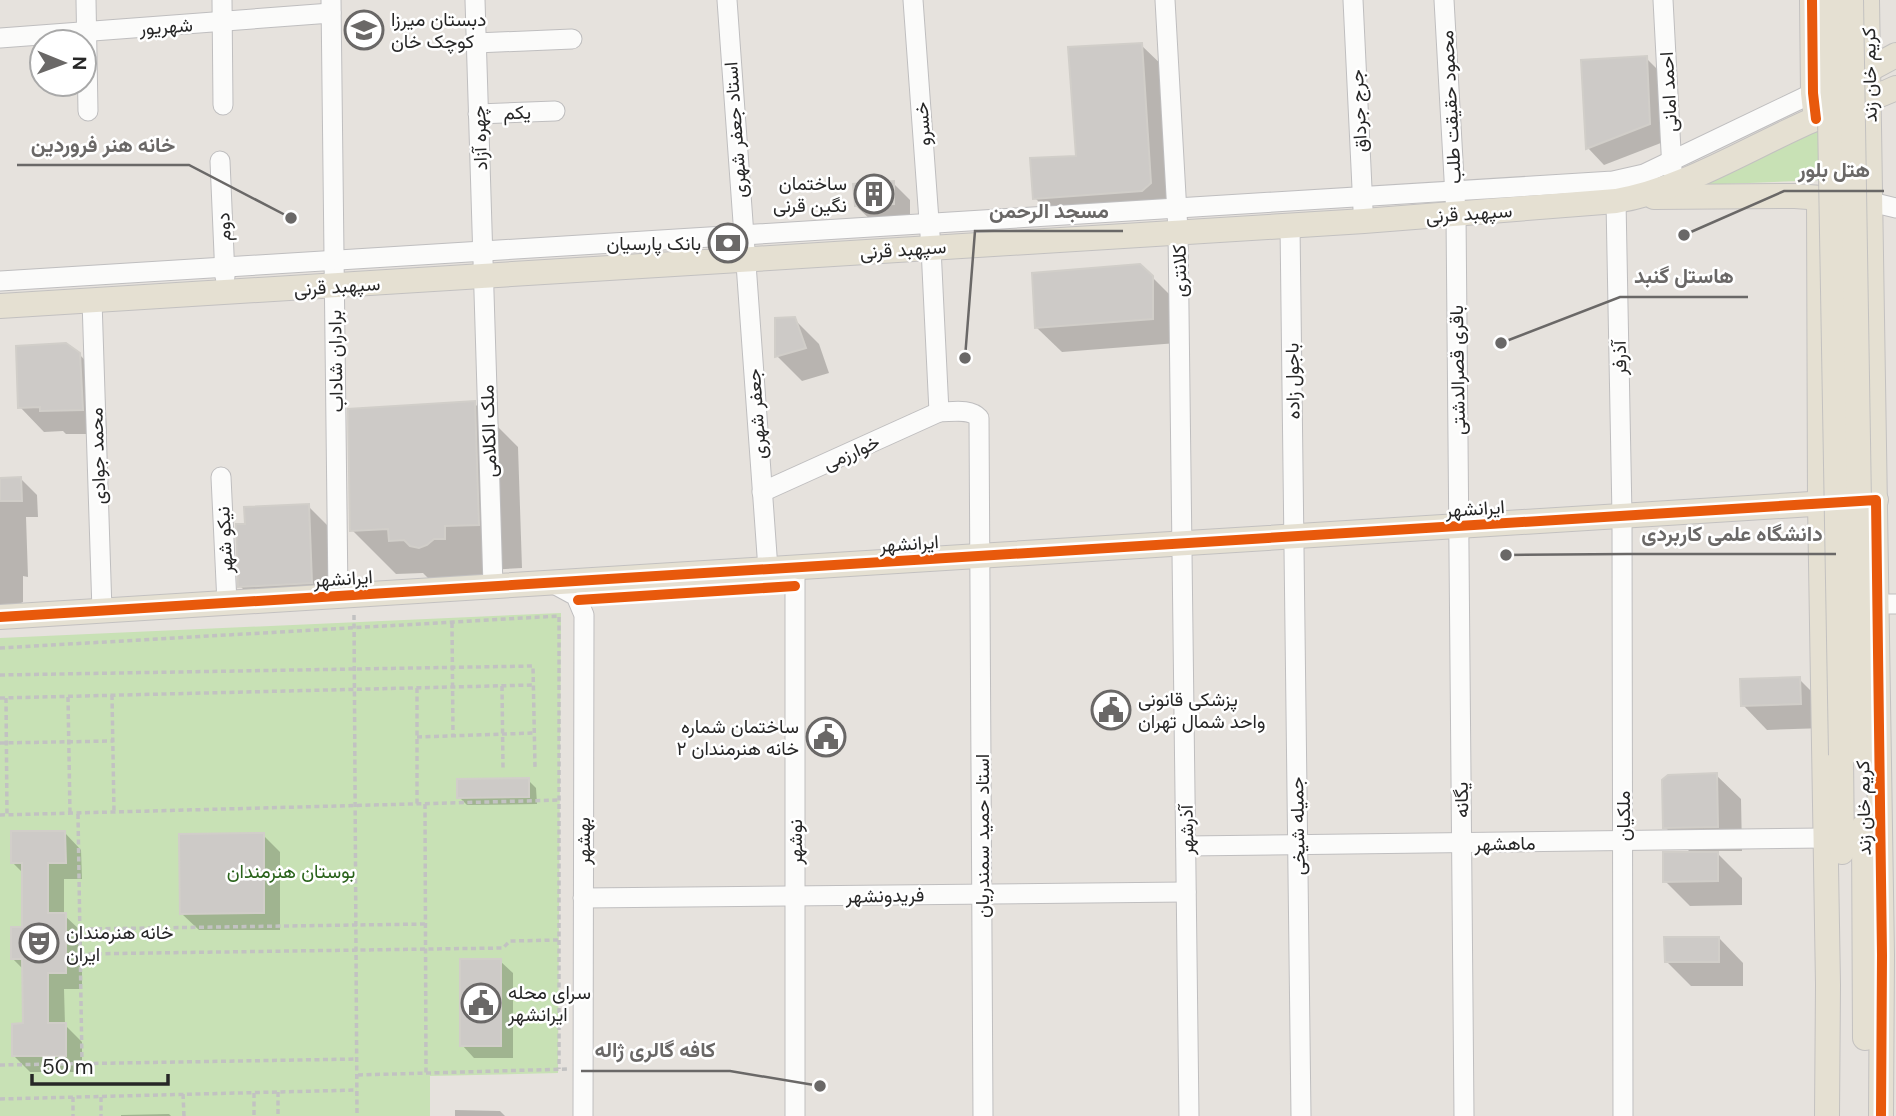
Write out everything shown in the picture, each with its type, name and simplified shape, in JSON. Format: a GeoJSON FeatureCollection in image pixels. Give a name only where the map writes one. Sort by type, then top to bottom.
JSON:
{"type":"FeatureCollection","features":[{"type":"Feature","properties":{"kind":"main road","name":"کریم خان زند"},"geometry":{"type":"LineString","coordinates":[[1828,0],[1865,1116]]}},
{"type":"Feature","properties":{"kind":"main road","name":"کریم خان زند"},"geometry":{"type":"LineString","coordinates":[[1843,1116],[1852,755],[1851,0]]}},
{"type":"Feature","properties":{"kind":"main road","name":"کریم خان زند"},"geometry":{"type":"LineString","coordinates":[[1868,10],[1875,500],[1887,604],[1889,951],[1881,1116]]}},
{"type":"Feature","properties":{"kind":"main road"},"geometry":{"type":"LineString","coordinates":[[1812,11],[1820,44],[1838,50],[1857,44],[1868,10]]}},
{"type":"Feature","properties":{"kind":"main road"},"geometry":{"type":"LineString","coordinates":[[1812,11],[1816,119]]}},
{"type":"Feature","properties":{"kind":"main road"},"geometry":{"type":"LineString","coordinates":[[1813,93],[1870,70],[1896,55]]}},
{"type":"Feature","properties":{"kind":"main road","name":"سپهبد قرنی"},"geometry":{"type":"LineString","coordinates":[[0,306],[334,286],[482,264],[1177,219],[1290,225],[1364,221],[1455,202],[1628,199],[1672,173],[1896,88]]}},
{"type":"Feature","properties":{"kind":"main road","name":"کریم خان زند"},"geometry":{"type":"LineString","coordinates":[[1819,198],[1828,1116]]}},
{"type":"Feature","properties":{"kind":"main road"},"geometry":{"type":"LineString","coordinates":[[1628,199],[1819,198],[1871,202]]}},
{"type":"Feature","properties":{"kind":"main road","name":"ایرانشهر"},"geometry":{"type":"LineString","coordinates":[[0,617],[1875,500]]}},
{"type":"Feature","properties":{"kind":"street"},"geometry":{"type":"LineString","coordinates":[[86,0],[87,28]]}},
{"type":"Feature","properties":{"kind":"street"},"geometry":{"type":"LineString","coordinates":[[222,0],[223,106]]}},
{"type":"Feature","properties":{"kind":"street","name":"چهره آزاد"},"geometry":{"type":"LineString","coordinates":[[475,0],[482,264]]}},
{"type":"Feature","properties":{"kind":"street","name":"استاد جعفر شهری"},"geometry":{"type":"LineString","coordinates":[[727,0],[744,247]]}},
{"type":"Feature","properties":{"kind":"street","name":"خسرو"},"geometry":{"type":"LineString","coordinates":[[913,0],[930,236],[939,412]]}},
{"type":"Feature","properties":{"kind":"street","name":"کلانتری"},"geometry":{"type":"LineString","coordinates":[[1165,0],[1177,219],[1182,543]]}},
{"type":"Feature","properties":{"kind":"street","name":"جرج جرداق"},"geometry":{"type":"LineString","coordinates":[[1353,0],[1364,221]]}},
{"type":"Feature","properties":{"kind":"street","name":"محمود حقیقت طلب"},"geometry":{"type":"LineString","coordinates":[[1444,0],[1455,202]]}},
{"type":"Feature","properties":{"kind":"street","name":"احمد امانی"},"geometry":{"type":"LineString","coordinates":[[1662,0],[1672,173]]}},
{"type":"Feature","properties":{"kind":"street","name":"شهریور"},"geometry":{"type":"LineString","coordinates":[[98,30],[223,21],[331,7]]}},
{"type":"Feature","properties":{"kind":"street","name":"برادران شاداب"},"geometry":{"type":"LineString","coordinates":[[331,7],[334,286],[346,596]]}},
{"type":"Feature","properties":{"kind":"street","name":"شهریور"},"geometry":{"type":"LineString","coordinates":[[0,38],[28,36]]}},
{"type":"Feature","properties":{"kind":"street"},"geometry":{"type":"LineString","coordinates":[[476,43],[572,39]]}},
{"type":"Feature","properties":{"kind":"street"},"geometry":{"type":"LineString","coordinates":[[1177,219],[1363,196],[1455,202],[1613,181],[1644,174],[1672,173],[1813,93]]}},
{"type":"Feature","properties":{"kind":"street"},"geometry":{"type":"LineString","coordinates":[[88,98],[88,110]]}},
{"type":"Feature","properties":{"kind":"street","name":"یکم"},"geometry":{"type":"LineString","coordinates":[[478,114],[555,111]]}},
{"type":"Feature","properties":{"kind":"street","name":"دوم"},"geometry":{"type":"LineString","coordinates":[[220,161],[226,292]]}},
{"type":"Feature","properties":{"kind":"street","name":"آذرفر"},"geometry":{"type":"LineString","coordinates":[[1622,516],[1628,199]]}},
{"type":"Feature","properties":{"kind":"street","name":"باقری قصرالدشتی"},"geometry":{"type":"LineString","coordinates":[[1455,202],[1459,526]]}},
{"type":"Feature","properties":{"kind":"street"},"geometry":{"type":"LineString","coordinates":[[1871,202],[1896,208]]}},
{"type":"Feature","properties":{"kind":"street","name":"باجول زاده"},"geometry":{"type":"LineString","coordinates":[[1290,225],[1293,536]]}},
{"type":"Feature","properties":{"kind":"street","name":"جعفر شهری"},"geometry":{"type":"LineString","coordinates":[[744,247],[768,569]]}},
{"type":"Feature","properties":{"kind":"street"},"geometry":{"type":"LineString","coordinates":[[0,281],[334,260],[482,264]]}},
{"type":"Feature","properties":{"kind":"street","name":"ملک الکلامی"},"geometry":{"type":"LineString","coordinates":[[482,264],[493,586]]}},
{"type":"Feature","properties":{"kind":"street","name":"محمد جوادی"},"geometry":{"type":"LineString","coordinates":[[92,300],[102,611]]}},
{"type":"Feature","properties":{"kind":"street","name":"خوارزمی"},"geometry":{"type":"LineString","coordinates":[[762,492],[939,412]]}},
{"type":"Feature","properties":{"kind":"street","name":"استاد حمید سمندریان"},"geometry":{"type":"LineString","coordinates":[[939,412],[968,412],[979,418],[983,1116]]}},
{"type":"Feature","properties":{"kind":"street","name":"نیکو شهر"},"geometry":{"type":"LineString","coordinates":[[221,477],[227,603]]}},
{"type":"Feature","properties":{"kind":"street","name":"ملکیان"},"geometry":{"type":"LineString","coordinates":[[1622,516],[1623,1116]]}},
{"type":"Feature","properties":{"kind":"street","name":"یگانه"},"geometry":{"type":"LineString","coordinates":[[1459,526],[1464,1116]]}},
{"type":"Feature","properties":{"kind":"street","name":"جمیله شیخی"},"geometry":{"type":"LineString","coordinates":[[1293,536],[1301,1116]]}},
{"type":"Feature","properties":{"kind":"street","name":"آذرشهر"},"geometry":{"type":"LineString","coordinates":[[1182,543],[1189,1116]]}},
{"type":"Feature","properties":{"kind":"street","name":"نوشهر"},"geometry":{"type":"LineString","coordinates":[[795,568],[795,1116]]}},
{"type":"Feature","properties":{"kind":"street","name":"بهشهر"},"geometry":{"type":"LineString","coordinates":[[552,583],[576,596],[584,615],[583,1116]]}},
{"type":"Feature","properties":{"kind":"street","name":"ماهشهر"},"geometry":{"type":"LineString","coordinates":[[1186,846],[1825,838]]}},
{"type":"Feature","properties":{"kind":"street","name":"فریدونشهر"},"geometry":{"type":"LineString","coordinates":[[583,898],[1186,892]]}},
{"type":"Feature","properties":{"kind":"path"},"geometry":{"type":"LineString","coordinates":[[346,596],[354,628],[357,1116]]}},
{"type":"Feature","properties":{"kind":"path"},"geometry":{"type":"LineString","coordinates":[[0,648],[559,617],[559,1069]]}},
{"type":"Feature","properties":{"kind":"path"},"geometry":{"type":"LineString","coordinates":[[452,623],[453,736]]}},
{"type":"Feature","properties":{"kind":"path"},"geometry":{"type":"LineString","coordinates":[[0,675],[533,666],[535,767]]}},
{"type":"Feature","properties":{"kind":"path"},"geometry":{"type":"LineString","coordinates":[[7,815],[3,698],[533,685]]}},
{"type":"Feature","properties":{"kind":"path"},"geometry":{"type":"LineString","coordinates":[[502,686],[503,768]]}},
{"type":"Feature","properties":{"kind":"path"},"geometry":{"type":"LineString","coordinates":[[417,688],[417,804]]}},
{"type":"Feature","properties":{"kind":"path"},"geometry":{"type":"LineString","coordinates":[[112,695],[114,812]]}},
{"type":"Feature","properties":{"kind":"path"},"geometry":{"type":"LineString","coordinates":[[68,696],[70,813]]}},
{"type":"Feature","properties":{"kind":"path"},"geometry":{"type":"LineString","coordinates":[[417,737],[534,733]]}},
{"type":"Feature","properties":{"kind":"path"},"geometry":{"type":"LineString","coordinates":[[0,743],[113,741]]}},
{"type":"Feature","properties":{"kind":"path"},"geometry":{"type":"LineString","coordinates":[[0,816],[583,799]]}},
{"type":"Feature","properties":{"kind":"path"},"geometry":{"type":"LineString","coordinates":[[425,804],[426,1073]]}},
{"type":"Feature","properties":{"kind":"path"},"geometry":{"type":"LineString","coordinates":[[78,813],[82,1063]]}},
{"type":"Feature","properties":{"kind":"path"},"geometry":{"type":"LineString","coordinates":[[80,929],[426,924]]}},
{"type":"Feature","properties":{"kind":"path"},"geometry":{"type":"LineString","coordinates":[[80,954],[503,948],[510,941],[559,940]]}},
{"type":"Feature","properties":{"kind":"path"},"geometry":{"type":"LineString","coordinates":[[0,1065],[357,1059]]}},
{"type":"Feature","properties":{"kind":"path"},"geometry":{"type":"LineString","coordinates":[[357,1075],[583,1068]]}},
{"type":"Feature","properties":{"kind":"path"},"geometry":{"type":"LineString","coordinates":[[0,1099],[357,1090]]}},
{"type":"Feature","properties":{"kind":"path"},"geometry":{"type":"LineString","coordinates":[[278,1092],[278,1116]]}},
{"type":"Feature","properties":{"kind":"path"},"geometry":{"type":"LineString","coordinates":[[254,1093],[254,1116]]}},
{"type":"Feature","properties":{"kind":"path"},"geometry":{"type":"LineString","coordinates":[[183,1094],[184,1116]]}},
{"type":"Feature","properties":{"kind":"path"},"geometry":{"type":"LineString","coordinates":[[101,1096],[101,1116]]}},
{"type":"Feature","properties":{"kind":"path"},"geometry":{"type":"LineString","coordinates":[[73,1097],[73,1116]]}},
{"type":"Feature","properties":{"kind":"green space"},"geometry":{"type":"Polygon","coordinates":[[[1823,129],[1824,180],[1698,185],[1778,147],[1823,129]]]}},
{"type":"Feature","properties":{"kind":"green space","name":"بوستان هنرمندان"},"geometry":{"type":"Polygon","coordinates":[[[561,613],[558,1073],[430,1076],[430,1116],[0,1116],[0,638],[561,613]]]}},
{"type":"Feature","properties":{"kind":"building"},"geometry":{"type":"Polygon","coordinates":[[[1142,43],[1151,183],[1142,191],[1033,199],[1030,158],[1076,156],[1068,47],[1142,43]]]}},
{"type":"Feature","properties":{"kind":"building"},"geometry":{"type":"Polygon","coordinates":[[[1647,56],[1650,124],[1586,149],[1581,60],[1647,56]]]}},
{"type":"Feature","properties":{"kind":"building","name":"ساختمان نگین قرنی"},"geometry":{"type":"Polygon","coordinates":[[[894,181],[894,204],[855,206],[853,184],[894,181]]]}},
{"type":"Feature","properties":{"kind":"building"},"geometry":{"type":"Polygon","coordinates":[[[1140,264],[1153,276],[1153,319],[1035,328],[1032,273],[1140,264]]]}},
{"type":"Feature","properties":{"kind":"building"},"geometry":{"type":"Polygon","coordinates":[[[795,317],[806,348],[775,357],[775,318],[795,317]]]}},
{"type":"Feature","properties":{"kind":"building"},"geometry":{"type":"Polygon","coordinates":[[[66,343],[80,353],[83,410],[40,411],[40,407],[18,408],[16,346],[66,343]]]}},
{"type":"Feature","properties":{"kind":"building"},"geometry":{"type":"Polygon","coordinates":[[[475,401],[479,525],[445,526],[445,539],[434,539],[419,548],[410,546],[404,540],[389,541],[388,529],[350,531],[348,409],[475,401]]]}},
{"type":"Feature","properties":{"kind":"building"},"geometry":{"type":"Polygon","coordinates":[[[21,477],[22,501],[0,501],[0,478],[21,477]]]}},
{"type":"Feature","properties":{"kind":"building"},"geometry":{"type":"Polygon","coordinates":[[[309,504],[312,583],[238,587],[236,524],[245,524],[244,507],[309,504]]]}},
{"type":"Feature","properties":{"kind":"building"},"geometry":{"type":"Polygon","coordinates":[[[1800,677],[1801,704],[1741,706],[1740,679],[1800,677]]]}},
{"type":"Feature","properties":{"kind":"building"},"geometry":{"type":"Polygon","coordinates":[[[1717,773],[1718,827],[1663,828],[1662,780],[1668,775],[1717,773]]]}},
{"type":"Feature","properties":{"kind":"building"},"geometry":{"type":"Polygon","coordinates":[[[529,778],[529,797],[457,798],[457,779],[529,778]]]}},
{"type":"Feature","properties":{"kind":"building","name":"خانه هنرمندان ایران"},"geometry":{"type":"Polygon","coordinates":[[[11,831],[65,831],[66,863],[48,863],[48,913],[66,913],[66,973],[48,973],[48,1023],[66,1023],[66,1056],[12,1056],[12,1024],[23,1023],[22,959],[11,959],[11,927],[22,927],[22,863],[11,863],[11,831]]]}},
{"type":"Feature","properties":{"kind":"building"},"geometry":{"type":"Polygon","coordinates":[[[264,833],[264,913],[180,914],[179,834],[264,833]]]}},
{"type":"Feature","properties":{"kind":"building"},"geometry":{"type":"Polygon","coordinates":[[[1663,852],[1718,852],[1718,881],[1663,882],[1663,852]]]}},
{"type":"Feature","properties":{"kind":"building"},"geometry":{"type":"Polygon","coordinates":[[[1664,937],[1719,937],[1719,962],[1665,962],[1664,937]]]}},
{"type":"Feature","properties":{"kind":"building","name":"سرای محله ایرانشهر"},"geometry":{"type":"Polygon","coordinates":[[[460,959],[501,959],[501,1046],[460,1046],[460,959]]]}},
{"type":"Feature","properties":{"kind":"cycle path"},"geometry":{"type":"LineString","coordinates":[[1812,0],[1813,93],[1816,119]]}},
{"type":"Feature","properties":{"kind":"cycle path"},"geometry":{"type":"LineString","coordinates":[[0,617],[1876,500],[1882,955],[1881,1116]]}},
{"type":"Feature","properties":{"kind":"cycle path"},"geometry":{"type":"LineString","coordinates":[[578,600],[795,586]]}},
{"type":"Feature","properties":{"kind":"place","name":"دبستان میرزا کوچک خان"},"geometry":{"type":"Point","coordinates":[364,30]}},
{"type":"Feature","properties":{"kind":"place","name":"ساختمان نگین قرنی"},"geometry":{"type":"Point","coordinates":[874,194]}},
{"type":"Feature","properties":{"kind":"place","name":"خانه هنر فروردین"},"geometry":{"type":"Point","coordinates":[291,218]}},
{"type":"Feature","properties":{"kind":"place","name":"هتل بلور"},"geometry":{"type":"Point","coordinates":[1684,235]}},
{"type":"Feature","properties":{"kind":"place","name":"بانک پارسیان"},"geometry":{"type":"Point","coordinates":[728,243]}},
{"type":"Feature","properties":{"kind":"place","name":"هاستل گنبد"},"geometry":{"type":"Point","coordinates":[1501,343]}},
{"type":"Feature","properties":{"kind":"place","name":"مسجد الرحمن"},"geometry":{"type":"Point","coordinates":[965,358]}},
{"type":"Feature","properties":{"kind":"place","name":"دانشگاه علمی کاربردی"},"geometry":{"type":"Point","coordinates":[1506,555]}},
{"type":"Feature","properties":{"kind":"place","name":"پزشکی قانونی واحد شمال تهران"},"geometry":{"type":"Point","coordinates":[1111,710]}},
{"type":"Feature","properties":{"kind":"place","name":"ساختمان شماره ۲ خانه هنرمندان"},"geometry":{"type":"Point","coordinates":[826,737]}},
{"type":"Feature","properties":{"kind":"place","name":"خانه هنرمندان ایران"},"geometry":{"type":"Point","coordinates":[39,943]}},
{"type":"Feature","properties":{"kind":"place","name":"سرای محله ایرانشهر"},"geometry":{"type":"Point","coordinates":[481,1003]}},
{"type":"Feature","properties":{"kind":"place","name":"کافه گالری ژاله"},"geometry":{"type":"Point","coordinates":[820,1086]}}]}
